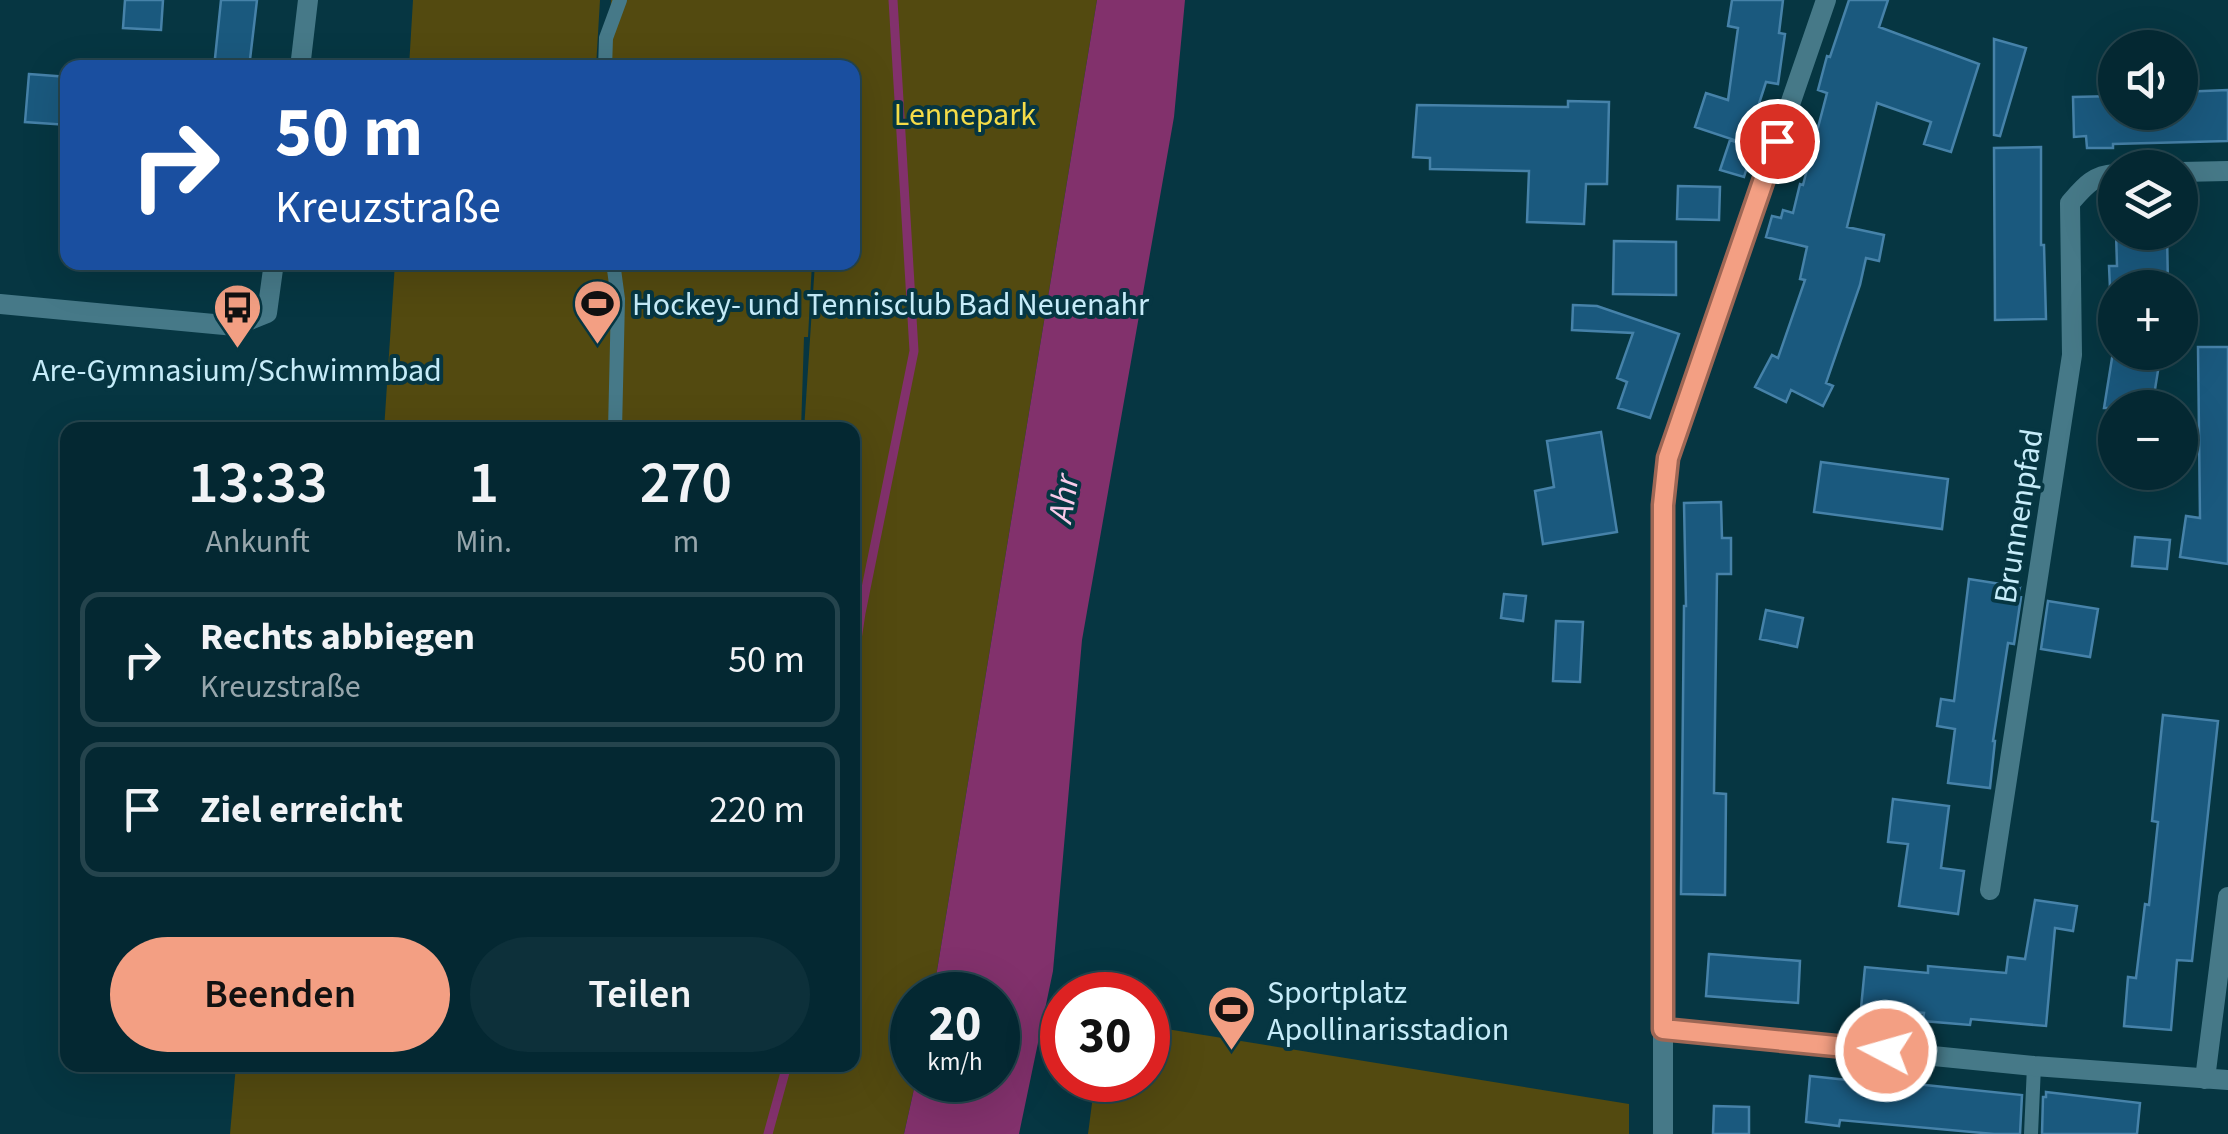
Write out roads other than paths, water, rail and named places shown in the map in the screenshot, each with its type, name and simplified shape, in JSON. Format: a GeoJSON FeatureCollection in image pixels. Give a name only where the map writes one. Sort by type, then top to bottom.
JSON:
{"type":"FeatureCollection","features":[{"type":"Feature","properties":{"kind":"street"},"geometry":{"type":"LineString","coordinates":[[301,60],[308,0]]}},
{"type":"Feature","properties":{"kind":"street"},"geometry":{"type":"LineString","coordinates":[[1663,1134],[1663,505],[1668,458],[1826,0]]}},
{"type":"Feature","properties":{"kind":"street"},"geometry":{"type":"LineString","coordinates":[[2198,171],[2228,170]]}},
{"type":"Feature","properties":{"kind":"street","name":"Brunnenpfad"},"geometry":{"type":"LineString","coordinates":[[1990,890],[2072,354],[2070,203],[2088,182],[2098,178]]}},
{"type":"Feature","properties":{"kind":"street"},"geometry":{"type":"LineString","coordinates":[[0,304],[235,326],[267,313],[273,270]]}},
{"type":"Feature","properties":{"kind":"street"},"geometry":{"type":"LineString","coordinates":[[2205,1078],[2228,896]]}},
{"type":"Feature","properties":{"kind":"street"},"geometry":{"type":"LineString","coordinates":[[1663,1029],[2034,1066],[2228,1080]]}},
{"type":"Feature","properties":{"kind":"lane"},"geometry":{"type":"LineString","coordinates":[[605,60],[606,38],[620,0]]}},
{"type":"Feature","properties":{"kind":"lane"},"geometry":{"type":"LineString","coordinates":[[614,270],[618,298],[615,422]]}},
{"type":"Feature","properties":{"kind":"lane"},"geometry":{"type":"LineString","coordinates":[[2031,1134],[2034,1066]]}},
{"type":"Feature","properties":{"kind":"water","name":"Ahr"},"geometry":{"type":"Polygon","coordinates":[[[1097,0],[1185,0],[1174,117],[1082,640],[1053,971],[1040,972],[1040,1033],[1019,1134],[904,1134],[911,1102],[1020,1102],[1020,972],[937,972],[1097,0]]]}},
{"type":"Feature","properties":{"kind":"waterway"},"geometry":{"type":"LineString","coordinates":[[860,620],[914,351],[893,0]]}},
{"type":"Feature","properties":{"kind":"waterway"},"geometry":{"type":"LineString","coordinates":[[768,1134],[785,1072]]}},
{"type":"Feature","properties":{"kind":"place","name":"Hockey- und Tennisclub Bad Neuenahr"},"geometry":{"type":"Point","coordinates":[597,346]}},
{"type":"Feature","properties":{"kind":"place","name":"Are-Gymnasium/Schwimmbad"},"geometry":{"type":"Point","coordinates":[237,350]}},
{"type":"Feature","properties":{"kind":"place","name":"Sportplatz Apollinarisstadion"},"geometry":{"type":"Point","coordinates":[1232,1052]}},
{"type":"Feature","properties":{"kind":"park label","name":"Lennepark"},"geometry":{"type":"Point","coordinates":[965,114]}}]}
